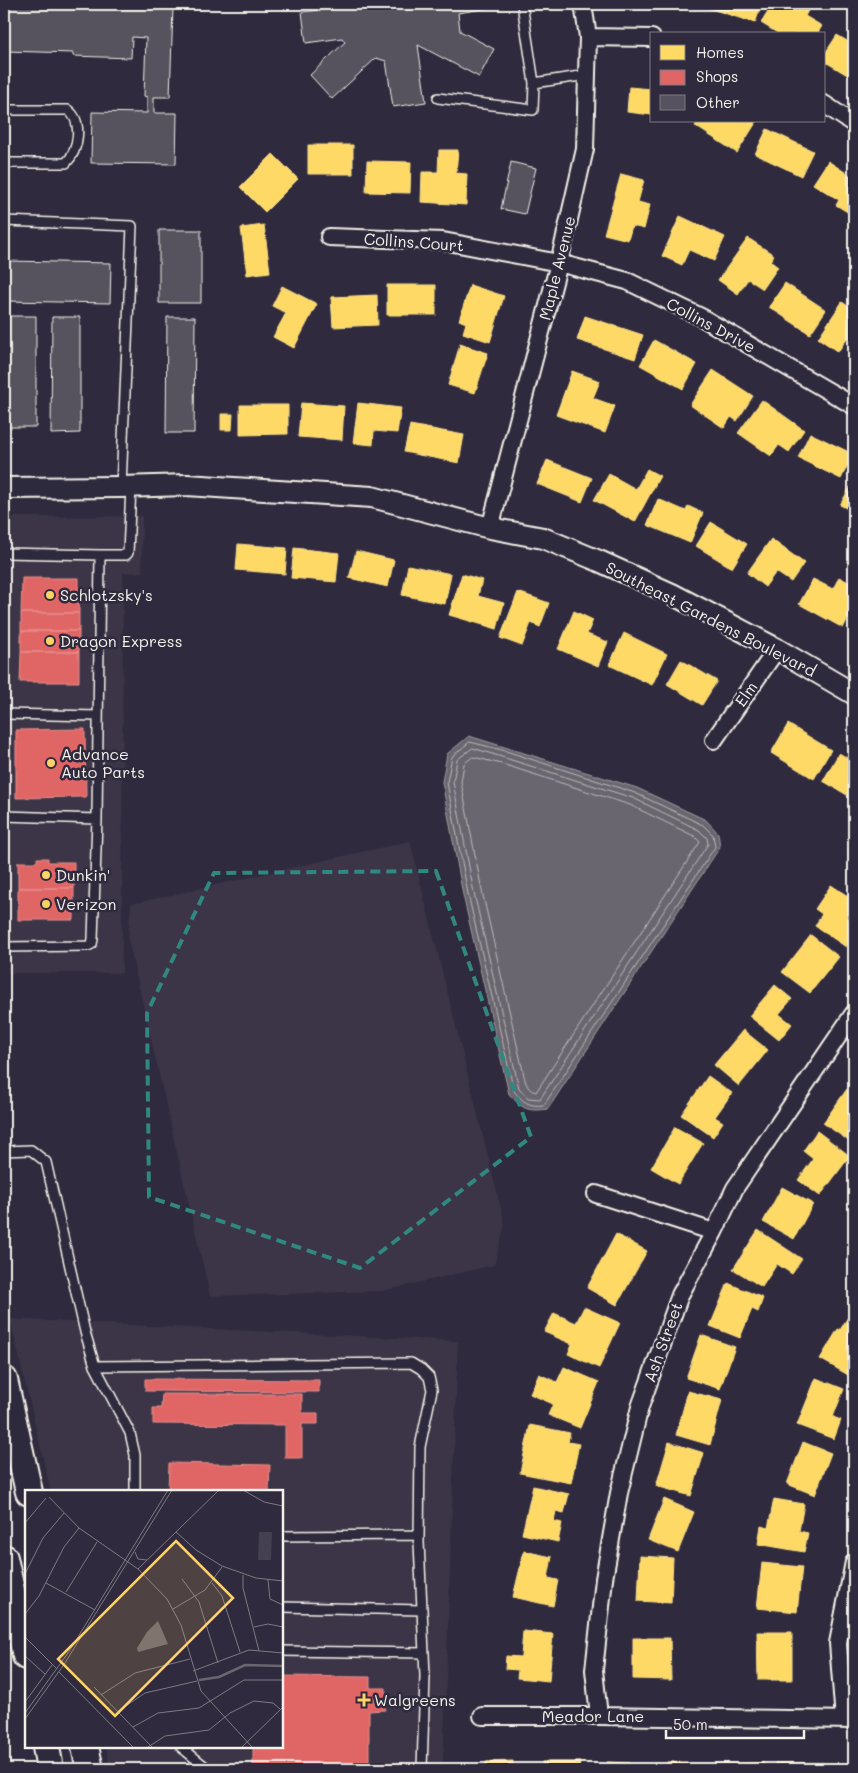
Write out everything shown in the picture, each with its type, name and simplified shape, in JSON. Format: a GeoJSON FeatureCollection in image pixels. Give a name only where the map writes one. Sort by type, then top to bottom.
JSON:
{"type":"FeatureCollection","features":[{"type":"Feature","properties":{"kind":"main road"},"geometry":{"type":"LineString","coordinates":[[4,1380],[28,1490]]}},
{"type":"Feature","properties":{"kind":"main road"},"geometry":{"type":"LineString","coordinates":[[4,1558],[25,1652]]}},
{"type":"Feature","properties":{"kind":"main road"},"geometry":{"type":"LineString","coordinates":[[46,1748],[50,1769]]}},
{"type":"Feature","properties":{"kind":"main road"},"geometry":{"type":"LineString","coordinates":[[85,1748],[90,1769]]}},
{"type":"Feature","properties":{"kind":"street","name":"Maple Avenue"},"geometry":{"type":"LineString","coordinates":[[490,528],[559,263],[585,149],[588,37],[583,4]]}},
{"type":"Feature","properties":{"kind":"street"},"geometry":{"type":"LineString","coordinates":[[588,37],[650,38]]}},
{"type":"Feature","properties":{"kind":"street"},"geometry":{"type":"LineString","coordinates":[[826,105],[854,124]]}},
{"type":"Feature","properties":{"kind":"street","name":"Collins Court"},"geometry":{"type":"LineString","coordinates":[[329,237],[443,241],[559,263]]}},
{"type":"Feature","properties":{"kind":"street","name":"Collins Drive"},"geometry":{"type":"LineString","coordinates":[[559,263],[627,281],[701,317],[854,406]]}},
{"type":"Feature","properties":{"kind":"street","name":"Southeast Gardens Boulevard"},"geometry":{"type":"LineString","coordinates":[[4,488],[126,487],[187,484],[372,497],[490,528],[543,538],[672,594],[777,649],[854,694]]}},
{"type":"Feature","properties":{"kind":"street","name":"Elm"},"geometry":{"type":"LineString","coordinates":[[714,740],[777,649]]}},
{"type":"Feature","properties":{"kind":"street","name":"Ash Street"},"geometry":{"type":"LineString","coordinates":[[599,1716],[594,1670],[604,1579],[619,1493],[640,1407],[680,1296],[735,1188],[854,1012]]}},
{"type":"Feature","properties":{"kind":"street"},"geometry":{"type":"LineString","coordinates":[[596,1194],[714,1232]]}},
{"type":"Feature","properties":{"kind":"street"},"geometry":{"type":"LineString","coordinates":[[849,1720],[838,1643],[854,1562]]}},
{"type":"Feature","properties":{"kind":"street","name":"Meador Lane"},"geometry":{"type":"LineString","coordinates":[[482,1716],[849,1720]]}},
{"type":"Feature","properties":{"kind":"lane"},"geometry":{"type":"LineString","coordinates":[[438,98],[533,110],[534,82],[522,4]]}},
{"type":"Feature","properties":{"kind":"lane"},"geometry":{"type":"LineString","coordinates":[[534,82],[587,75]]}},
{"type":"Feature","properties":{"kind":"lane"},"geometry":{"type":"LineString","coordinates":[[4,110],[68,110],[74,114],[77,126],[77,144],[72,157],[66,163],[4,163]]}},
{"type":"Feature","properties":{"kind":"lane"},"geometry":{"type":"LineString","coordinates":[[4,221],[132,226],[126,487],[128,553],[126,556],[4,553]]}},
{"type":"Feature","properties":{"kind":"lane"},"geometry":{"type":"LineString","coordinates":[[4,947],[88,946],[92,944],[100,555]]}},
{"type":"Feature","properties":{"kind":"lane"},"geometry":{"type":"LineString","coordinates":[[4,714],[98,716]]}},
{"type":"Feature","properties":{"kind":"lane"},"geometry":{"type":"LineString","coordinates":[[4,816],[96,819]]}},
{"type":"Feature","properties":{"kind":"lane"},"geometry":{"type":"LineString","coordinates":[[4,1151],[31,1150],[46,1162],[85,1332],[95,1366],[130,1433],[134,1455],[135,1490]]}},
{"type":"Feature","properties":{"kind":"lane"},"geometry":{"type":"LineString","coordinates":[[95,1366],[411,1363],[421,1369],[429,1378],[432,1390],[420,1446],[419,1535],[425,1676],[422,1769]]}},
{"type":"Feature","properties":{"kind":"lane"},"geometry":{"type":"LineString","coordinates":[[282,1536],[419,1535]]}},
{"type":"Feature","properties":{"kind":"lane"},"geometry":{"type":"LineString","coordinates":[[282,1608],[422,1610]]}},
{"type":"Feature","properties":{"kind":"lane"},"geometry":{"type":"LineString","coordinates":[[282,1651],[424,1653]]}},
{"type":"Feature","properties":{"kind":"lane"},"geometry":{"type":"LineString","coordinates":[[182,1748],[208,1769]]}},
{"type":"Feature","properties":{"kind":"highlighted area"},"geometry":{"type":"Polygon","coordinates":[[[436,871],[531,1137],[360,1268],[149,1197],[147,1013],[214,873],[436,871]]]}},
{"type":"Feature","properties":{"kind":"shaded area"},"geometry":{"type":"Polygon","coordinates":[[[142,516],[142,572],[123,573],[122,973],[4,973],[4,517],[142,516]]]}},
{"type":"Feature","properties":{"kind":"shaded area"},"geometry":{"type":"Polygon","coordinates":[[[410,841],[505,1225],[494,1265],[383,1291],[210,1296],[128,939],[131,904],[410,841]]]}},
{"type":"Feature","properties":{"kind":"shaded area"},"geometry":{"type":"Polygon","coordinates":[[[10,1319],[458,1341],[443,1769],[110,1769],[106,1748],[282,1748],[282,1490],[51,1490],[10,1319]]]}},
{"type":"Feature","properties":{"kind":"water"},"geometry":{"type":"Polygon","coordinates":[[[469,736],[637,788],[706,820],[718,833],[720,847],[548,1109],[530,1110],[518,1103],[509,1094],[463,895],[442,782],[447,754],[469,736]]]}},
{"type":"Feature","properties":{"kind":"building: Homes"},"geometry":{"type":"Polygon","coordinates":[[[696,4],[762,4],[755,23],[696,4]]]}},
{"type":"Feature","properties":{"kind":"building: Homes"},"geometry":{"type":"Polygon","coordinates":[[[773,4],[785,4],[790,7],[792,4],[805,4],[810,7],[805,16],[822,26],[818,32],[776,32],[761,23],[773,4]]]}},
{"type":"Feature","properties":{"kind":"building: Homes"},"geometry":{"type":"Polygon","coordinates":[[[837,35],[854,45],[854,79],[826,62],[826,52],[837,35]]]}},
{"type":"Feature","properties":{"kind":"building: Homes"},"geometry":{"type":"Polygon","coordinates":[[[629,87],[650,89],[650,115],[627,112],[629,87]]]}},
{"type":"Feature","properties":{"kind":"building: Homes"},"geometry":{"type":"Polygon","coordinates":[[[697,122],[756,122],[737,153],[695,126],[697,122]]]}},
{"type":"Feature","properties":{"kind":"building: Homes"},"geometry":{"type":"Polygon","coordinates":[[[767,129],[813,151],[801,176],[755,154],[767,129]]]}},
{"type":"Feature","properties":{"kind":"building: Homes"},"geometry":{"type":"Polygon","coordinates":[[[308,145],[353,145],[353,174],[308,174],[308,145]]]}},
{"type":"Feature","properties":{"kind":"building: Homes"},"geometry":{"type":"Polygon","coordinates":[[[439,150],[458,150],[456,173],[467,174],[466,205],[421,202],[422,172],[438,172],[439,150]]]}},
{"type":"Feature","properties":{"kind":"building: Homes"},"geometry":{"type":"Polygon","coordinates":[[[273,154],[298,179],[265,212],[240,187],[273,154]]]}},
{"type":"Feature","properties":{"kind":"building: Homes"},"geometry":{"type":"Polygon","coordinates":[[[367,161],[411,162],[410,193],[366,192],[367,161]]]}},
{"type":"Feature","properties":{"kind":"building: Homes"},"geometry":{"type":"Polygon","coordinates":[[[828,161],[854,178],[854,216],[836,205],[839,200],[813,184],[828,161]]]}},
{"type":"Feature","properties":{"kind":"building: Homes"},"geometry":{"type":"Polygon","coordinates":[[[621,174],[644,180],[638,202],[650,205],[644,229],[632,226],[628,240],[604,234],[621,174]]]}},
{"type":"Feature","properties":{"kind":"building: Homes"},"geometry":{"type":"Polygon","coordinates":[[[680,216],[725,237],[714,261],[689,250],[682,265],[662,256],[680,216]]]}},
{"type":"Feature","properties":{"kind":"building: Homes"},"geometry":{"type":"Polygon","coordinates":[[[264,225],[270,272],[247,275],[241,228],[264,225]]]}},
{"type":"Feature","properties":{"kind":"building: Homes"},"geometry":{"type":"Polygon","coordinates":[[[748,238],[774,255],[770,261],[778,267],[763,289],[748,279],[738,294],[718,280],[748,238]]]}},
{"type":"Feature","properties":{"kind":"building: Homes"},"geometry":{"type":"Polygon","coordinates":[[[785,283],[826,310],[810,334],[769,307],[785,283]]]}},
{"type":"Feature","properties":{"kind":"building: Homes"},"geometry":{"type":"Polygon","coordinates":[[[387,285],[436,285],[436,315],[387,315],[387,285]]]}},
{"type":"Feature","properties":{"kind":"building: Homes"},"geometry":{"type":"Polygon","coordinates":[[[470,285],[504,296],[490,342],[463,333],[466,323],[459,320],[470,285]]]}},
{"type":"Feature","properties":{"kind":"building: Homes"},"geometry":{"type":"Polygon","coordinates":[[[282,286],[317,304],[294,348],[273,337],[286,313],[272,306],[282,286]]]}},
{"type":"Feature","properties":{"kind":"building: Homes"},"geometry":{"type":"Polygon","coordinates":[[[377,295],[378,325],[333,327],[331,297],[377,295]]]}},
{"type":"Feature","properties":{"kind":"building: Homes"},"geometry":{"type":"Polygon","coordinates":[[[842,302],[854,310],[854,343],[847,338],[838,352],[818,338],[842,302]]]}},
{"type":"Feature","properties":{"kind":"building: Homes"},"geometry":{"type":"Polygon","coordinates":[[[585,316],[643,335],[635,359],[577,340],[585,316]]]}},
{"type":"Feature","properties":{"kind":"building: Homes"},"geometry":{"type":"Polygon","coordinates":[[[654,340],[697,364],[683,389],[640,365],[654,340]]]}},
{"type":"Feature","properties":{"kind":"building: Homes"},"geometry":{"type":"Polygon","coordinates":[[[460,344],[488,353],[475,393],[448,385],[460,344]]]}},
{"type":"Feature","properties":{"kind":"building: Homes"},"geometry":{"type":"Polygon","coordinates":[[[713,370],[753,396],[737,421],[731,417],[724,428],[690,405],[713,370]]]}},
{"type":"Feature","properties":{"kind":"building: Homes"},"geometry":{"type":"Polygon","coordinates":[[[572,371],[600,381],[593,398],[615,406],[605,433],[556,415],[572,371]]]}},
{"type":"Feature","properties":{"kind":"building: Homes"},"geometry":{"type":"Polygon","coordinates":[[[762,400],[804,430],[789,452],[779,445],[771,456],[738,433],[762,400]]]}},
{"type":"Feature","properties":{"kind":"building: Homes"},"geometry":{"type":"Polygon","coordinates":[[[301,403],[344,406],[342,440],[298,437],[301,403]]]}},
{"type":"Feature","properties":{"kind":"building: Homes"},"geometry":{"type":"Polygon","coordinates":[[[358,403],[401,408],[397,433],[374,431],[373,445],[353,443],[358,403]]]}},
{"type":"Feature","properties":{"kind":"building: Homes"},"geometry":{"type":"Polygon","coordinates":[[[240,405],[288,405],[288,434],[240,435],[240,405]]]}},
{"type":"Feature","properties":{"kind":"building: Homes"},"geometry":{"type":"Polygon","coordinates":[[[221,414],[233,414],[232,430],[221,430],[221,414]]]}},
{"type":"Feature","properties":{"kind":"building: Homes"},"geometry":{"type":"Polygon","coordinates":[[[410,425],[464,435],[459,463],[404,452],[410,425]]]}},
{"type":"Feature","properties":{"kind":"building: Homes"},"geometry":{"type":"Polygon","coordinates":[[[810,433],[853,454],[841,479],[798,458],[810,433]]]}},
{"type":"Feature","properties":{"kind":"building: Homes"},"geometry":{"type":"Polygon","coordinates":[[[547,460],[592,478],[582,502],[537,484],[547,460]]]}},
{"type":"Feature","properties":{"kind":"building: Homes"},"geometry":{"type":"Polygon","coordinates":[[[647,469],[660,476],[635,522],[594,500],[609,474],[636,489],[647,469]]]}},
{"type":"Feature","properties":{"kind":"building: Homes"},"geometry":{"type":"Polygon","coordinates":[[[854,480],[854,512],[840,505],[854,480]]]}},
{"type":"Feature","properties":{"kind":"building: Homes"},"geometry":{"type":"Polygon","coordinates":[[[658,499],[686,511],[688,506],[703,513],[690,543],[647,525],[658,499]]]}},
{"type":"Feature","properties":{"kind":"building: Homes"},"geometry":{"type":"Polygon","coordinates":[[[711,522],[747,544],[732,568],[696,546],[711,522]]]}},
{"type":"Feature","properties":{"kind":"building: Homes"},"geometry":{"type":"Polygon","coordinates":[[[771,539],[804,563],[791,582],[776,572],[765,587],[747,573],[771,539]]]}},
{"type":"Feature","properties":{"kind":"building: Homes"},"geometry":{"type":"Polygon","coordinates":[[[238,544],[287,548],[285,574],[236,570],[238,544]]]}},
{"type":"Feature","properties":{"kind":"building: Homes"},"geometry":{"type":"Polygon","coordinates":[[[294,548],[339,553],[336,582],[291,578],[294,548]]]}},
{"type":"Feature","properties":{"kind":"building: Homes"},"geometry":{"type":"Polygon","coordinates":[[[356,551],[394,560],[388,587],[349,578],[356,551]]]}},
{"type":"Feature","properties":{"kind":"building: Homes"},"geometry":{"type":"Polygon","coordinates":[[[408,565],[451,574],[445,604],[402,595],[408,565]]]}},
{"type":"Feature","properties":{"kind":"building: Homes"},"geometry":{"type":"Polygon","coordinates":[[[462,574],[482,580],[478,596],[504,603],[497,629],[449,615],[462,574]]]}},
{"type":"Feature","properties":{"kind":"building: Homes"},"geometry":{"type":"Polygon","coordinates":[[[839,577],[854,585],[854,607],[843,628],[799,604],[813,579],[833,589],[839,577]]]}},
{"type":"Feature","properties":{"kind":"building: Homes"},"geometry":{"type":"Polygon","coordinates":[[[518,592],[549,603],[540,627],[531,623],[522,646],[500,638],[518,592]]]}},
{"type":"Feature","properties":{"kind":"building: Homes"},"geometry":{"type":"Polygon","coordinates":[[[574,611],[593,620],[587,634],[608,642],[598,666],[558,649],[574,611]]]}},
{"type":"Feature","properties":{"kind":"building: Homes"},"geometry":{"type":"Polygon","coordinates":[[[624,633],[667,654],[652,685],[609,665],[624,633]]]}},
{"type":"Feature","properties":{"kind":"building: Homes"},"geometry":{"type":"Polygon","coordinates":[[[681,660],[717,681],[702,705],[667,684],[681,660]]]}},
{"type":"Feature","properties":{"kind":"building: Homes"},"geometry":{"type":"Polygon","coordinates":[[[788,724],[831,750],[814,779],[771,753],[788,724]]]}},
{"type":"Feature","properties":{"kind":"building: Homes"},"geometry":{"type":"Polygon","coordinates":[[[839,753],[854,762],[854,799],[823,781],[839,753]]]}},
{"type":"Feature","properties":{"kind":"building: Homes"},"geometry":{"type":"Polygon","coordinates":[[[831,885],[854,900],[854,933],[846,947],[815,926],[822,914],[815,909],[831,885]]]}},
{"type":"Feature","properties":{"kind":"building: Homes"},"geometry":{"type":"Polygon","coordinates":[[[811,935],[839,957],[810,993],[782,972],[811,935]]]}},
{"type":"Feature","properties":{"kind":"building: Homes"},"geometry":{"type":"Polygon","coordinates":[[[775,985],[792,999],[779,1014],[792,1024],[779,1040],[749,1016],[775,985]]]}},
{"type":"Feature","properties":{"kind":"building: Homes"},"geometry":{"type":"Polygon","coordinates":[[[743,1030],[768,1050],[739,1086],[714,1065],[743,1030]]]}},
{"type":"Feature","properties":{"kind":"building: Homes"},"geometry":{"type":"Polygon","coordinates":[[[708,1076],[732,1093],[715,1117],[723,1122],[713,1137],[681,1115],[708,1076]]]}},
{"type":"Feature","properties":{"kind":"building: Homes"},"geometry":{"type":"Polygon","coordinates":[[[847,1089],[854,1094],[854,1134],[849,1141],[823,1123],[847,1089]]]}},
{"type":"Feature","properties":{"kind":"building: Homes"},"geometry":{"type":"Polygon","coordinates":[[[675,1127],[703,1143],[678,1184],[651,1168],[675,1127]]]}},
{"type":"Feature","properties":{"kind":"building: Homes"},"geometry":{"type":"Polygon","coordinates":[[[817,1131],[850,1156],[820,1196],[798,1180],[813,1159],[803,1151],[817,1131]]]}},
{"type":"Feature","properties":{"kind":"building: Homes"},"geometry":{"type":"Polygon","coordinates":[[[782,1187],[813,1204],[794,1239],[763,1222],[782,1187]]]}},
{"type":"Feature","properties":{"kind":"building: Homes"},"geometry":{"type":"Polygon","coordinates":[[[758,1230],[802,1259],[792,1274],[777,1264],[762,1287],[733,1269],[758,1230]]]}},
{"type":"Feature","properties":{"kind":"building: Homes"},"geometry":{"type":"Polygon","coordinates":[[[616,1234],[647,1251],[617,1305],[587,1288],[616,1234]]]}},
{"type":"Feature","properties":{"kind":"building: Homes"},"geometry":{"type":"Polygon","coordinates":[[[728,1283],[763,1298],[758,1312],[752,1309],[740,1338],[710,1326],[728,1283]]]}},
{"type":"Feature","properties":{"kind":"building: Homes"},"geometry":{"type":"Polygon","coordinates":[[[584,1307],[620,1323],[599,1368],[568,1354],[572,1344],[544,1332],[554,1313],[576,1323],[584,1307]]]}},
{"type":"Feature","properties":{"kind":"building: Homes"},"geometry":{"type":"Polygon","coordinates":[[[848,1317],[854,1320],[854,1369],[850,1376],[820,1359],[838,1329],[840,1330],[848,1317]]]}},
{"type":"Feature","properties":{"kind":"building: Homes"},"geometry":{"type":"Polygon","coordinates":[[[701,1335],[735,1347],[720,1389],[686,1378],[701,1335]]]}},
{"type":"Feature","properties":{"kind":"building: Homes"},"geometry":{"type":"Polygon","coordinates":[[[564,1367],[599,1382],[580,1428],[548,1415],[553,1404],[530,1394],[539,1374],[557,1382],[564,1367]]]}},
{"type":"Feature","properties":{"kind":"building: Homes"},"geometry":{"type":"Polygon","coordinates":[[[816,1378],[844,1389],[833,1417],[841,1420],[834,1439],[797,1425],[816,1378]]]}},
{"type":"Feature","properties":{"kind":"building: Homes"},"geometry":{"type":"Polygon","coordinates":[[[688,1391],[722,1400],[710,1445],[676,1435],[688,1391]]]}},
{"type":"Feature","properties":{"kind":"building: Homes"},"geometry":{"type":"Polygon","coordinates":[[[530,1425],[570,1433],[568,1442],[579,1444],[571,1483],[520,1473],[530,1425]]]}},
{"type":"Feature","properties":{"kind":"building: Homes"},"geometry":{"type":"Polygon","coordinates":[[[669,1442],[704,1453],[691,1496],[656,1486],[669,1442]]]}},
{"type":"Feature","properties":{"kind":"building: Homes"},"geometry":{"type":"Polygon","coordinates":[[[803,1442],[831,1453],[815,1495],[787,1484],[803,1442]]]}},
{"type":"Feature","properties":{"kind":"building: Homes"},"geometry":{"type":"Polygon","coordinates":[[[533,1486],[569,1494],[564,1513],[556,1511],[554,1521],[562,1523],[558,1542],[522,1534],[533,1486]]]}},
{"type":"Feature","properties":{"kind":"building: Homes"},"geometry":{"type":"Polygon","coordinates":[[[664,1499],[694,1512],[678,1552],[648,1540],[664,1499]]]}},
{"type":"Feature","properties":{"kind":"building: Homes"},"geometry":{"type":"Polygon","coordinates":[[[774,1499],[804,1504],[799,1531],[808,1533],[804,1552],[758,1544],[761,1526],[768,1528],[774,1499]]]}},
{"type":"Feature","properties":{"kind":"building: Homes"},"geometry":{"type":"Polygon","coordinates":[[[524,1551],[552,1557],[548,1578],[558,1580],[553,1606],[513,1597],[524,1551]]]}},
{"type":"Feature","properties":{"kind":"building: Homes"},"geometry":{"type":"Polygon","coordinates":[[[640,1556],[673,1558],[671,1603],[638,1601],[640,1556]]]}},
{"type":"Feature","properties":{"kind":"building: Homes"},"geometry":{"type":"Polygon","coordinates":[[[762,1563],[802,1567],[797,1612],[757,1608],[762,1563]]]}},
{"type":"Feature","properties":{"kind":"building: Homes"},"geometry":{"type":"Polygon","coordinates":[[[523,1631],[553,1634],[549,1681],[517,1678],[518,1670],[505,1669],[506,1656],[521,1657],[523,1631]]]}},
{"type":"Feature","properties":{"kind":"building: Homes"},"geometry":{"type":"Polygon","coordinates":[[[757,1632],[792,1632],[792,1680],[758,1680],[757,1632]]]}},
{"type":"Feature","properties":{"kind":"building: Homes"},"geometry":{"type":"Polygon","coordinates":[[[633,1638],[670,1638],[671,1680],[633,1679],[633,1638]]]}},
{"type":"Feature","properties":{"kind":"building: Homes"},"geometry":{"type":"Polygon","coordinates":[[[513,1761],[513,1769],[486,1769],[486,1762],[513,1761]]]}},
{"type":"Feature","properties":{"kind":"building: Homes"},"geometry":{"type":"Polygon","coordinates":[[[542,1762],[580,1762],[579,1769],[542,1769],[542,1762]]]}},
{"type":"Feature","properties":{"kind":"building: Homes"},"geometry":{"type":"Polygon","coordinates":[[[607,1762],[629,1763],[628,1769],[607,1769],[607,1762]]]}},
{"type":"Feature","properties":{"kind":"building: Homes"},"geometry":{"type":"Polygon","coordinates":[[[667,1762],[687,1762],[687,1769],[667,1769],[667,1762]]]}},
{"type":"Feature","properties":{"kind":"building: Homes"},"geometry":{"type":"Polygon","coordinates":[[[764,1763],[764,1769],[713,1769],[713,1764],[764,1763]]]}},
{"type":"Feature","properties":{"kind":"building: Homes"},"geometry":{"type":"Polygon","coordinates":[[[775,1763],[824,1763],[824,1769],[775,1769],[775,1763]]]}},
{"type":"Feature","properties":{"kind":"building: Homes"},"geometry":{"type":"Polygon","coordinates":[[[837,1764],[854,1764],[854,1769],[837,1769],[837,1764]]]}},
{"type":"Feature","properties":{"kind":"building: Shops","name":"Schlotzsky's"},"geometry":{"type":"Polygon","coordinates":[[[22,578],[79,578],[79,613],[21,613],[22,578]]]}},
{"type":"Feature","properties":{"kind":"building: Shops"},"geometry":{"type":"Polygon","coordinates":[[[21,613],[79,613],[79,631],[21,631],[21,613]]]}},
{"type":"Feature","properties":{"kind":"building: Shops","name":"Dragon Express"},"geometry":{"type":"Polygon","coordinates":[[[21,631],[79,631],[79,652],[21,652],[21,631]]]}},
{"type":"Feature","properties":{"kind":"building: Shops"},"geometry":{"type":"Polygon","coordinates":[[[21,652],[79,652],[79,682],[20,682],[21,652]]]}},
{"type":"Feature","properties":{"kind":"building: Shops","name":"Advance Auto Parts"},"geometry":{"type":"Polygon","coordinates":[[[85,729],[86,797],[16,798],[16,730],[85,729]]]}},
{"type":"Feature","properties":{"kind":"building: Shops","name":"Dunkin'"},"geometry":{"type":"Polygon","coordinates":[[[37,858],[48,858],[48,862],[74,862],[74,888],[18,888],[18,862],[37,862],[37,858]]]}},
{"type":"Feature","properties":{"kind":"building: Shops","name":"Verizon"},"geometry":{"type":"Polygon","coordinates":[[[18,888],[74,888],[74,920],[18,920],[18,888]]]}},
{"type":"Feature","properties":{"kind":"building: Shops"},"geometry":{"type":"Polygon","coordinates":[[[145,1379],[319,1380],[319,1392],[145,1391],[145,1379]]]}},
{"type":"Feature","properties":{"kind":"building: Shops"},"geometry":{"type":"Polygon","coordinates":[[[162,1394],[302,1394],[302,1413],[318,1413],[318,1424],[302,1424],[302,1458],[285,1458],[285,1425],[153,1424],[153,1408],[161,1408],[162,1394]]]}},
{"type":"Feature","properties":{"kind":"building: Shops"},"geometry":{"type":"Polygon","coordinates":[[[169,1463],[270,1465],[269,1490],[168,1490],[169,1463]]]}},
{"type":"Feature","properties":{"kind":"building: Shops","name":"Walgreens"},"geometry":{"type":"Polygon","coordinates":[[[282,1676],[370,1677],[370,1688],[386,1688],[385,1710],[369,1711],[369,1769],[253,1769],[253,1748],[282,1748],[282,1676]]]}},
{"type":"Feature","properties":{"kind":"building: Other"},"geometry":{"type":"Polygon","coordinates":[[[7,4],[173,8],[170,97],[154,97],[154,113],[177,113],[176,164],[91,163],[92,112],[147,113],[147,97],[144,96],[146,38],[132,37],[131,58],[73,56],[73,53],[5,51],[7,4]]]}},
{"type":"Feature","properties":{"kind":"building: Other"},"geometry":{"type":"Polygon","coordinates":[[[341,4],[489,4],[489,8],[458,13],[460,31],[494,49],[479,77],[418,45],[426,102],[393,107],[386,61],[376,58],[332,99],[310,75],[345,42],[342,38],[306,43],[302,12],[339,8],[341,4]]]}},
{"type":"Feature","properties":{"kind":"building: Other"},"geometry":{"type":"Polygon","coordinates":[[[511,162],[536,168],[525,214],[501,209],[511,162]]]}},
{"type":"Feature","properties":{"kind":"building: Other"},"geometry":{"type":"Polygon","coordinates":[[[159,230],[201,230],[201,303],[159,303],[159,230]]]}},
{"type":"Feature","properties":{"kind":"building: Other"},"geometry":{"type":"Polygon","coordinates":[[[7,261],[111,263],[110,303],[6,301],[7,261]]]}},
{"type":"Feature","properties":{"kind":"building: Other"},"geometry":{"type":"Polygon","coordinates":[[[8,316],[36,316],[36,427],[7,427],[8,316]]]}},
{"type":"Feature","properties":{"kind":"building: Other"},"geometry":{"type":"Polygon","coordinates":[[[52,317],[80,317],[80,433],[51,434],[52,317]]]}},
{"type":"Feature","properties":{"kind":"building: Other"},"geometry":{"type":"Polygon","coordinates":[[[167,317],[195,317],[194,433],[166,433],[167,317]]]}},
{"type":"Feature","properties":{"kind":"place","name":"Schlotzsky's"},"geometry":{"type":"Point","coordinates":[50,595]}},
{"type":"Feature","properties":{"kind":"place","name":"Dragon Express"},"geometry":{"type":"Point","coordinates":[50,641]}},
{"type":"Feature","properties":{"kind":"place","name":"Advance Auto Parts"},"geometry":{"type":"Point","coordinates":[51,763]}},
{"type":"Feature","properties":{"kind":"place","name":"Dunkin'"},"geometry":{"type":"Point","coordinates":[46,875]}},
{"type":"Feature","properties":{"kind":"place","name":"Verizon"},"geometry":{"type":"Point","coordinates":[46,904]}},
{"type":"Feature","properties":{"kind":"place","name":"Walgreens"},"geometry":{"type":"Point","coordinates":[364,1700]}}]}
